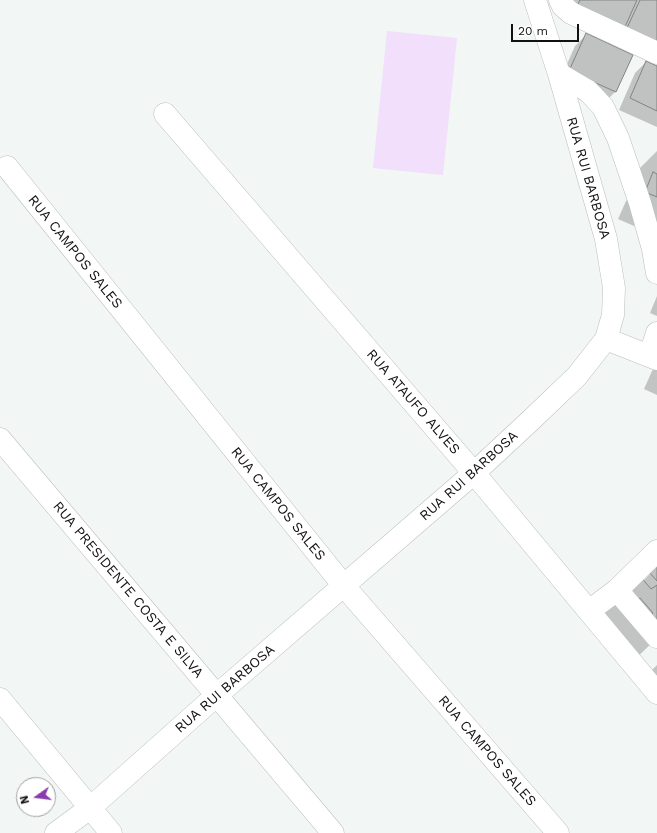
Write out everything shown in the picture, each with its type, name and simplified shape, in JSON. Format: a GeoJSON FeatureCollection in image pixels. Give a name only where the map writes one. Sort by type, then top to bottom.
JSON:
{"type":"FeatureCollection","features":[{"type":"Feature","properties":{"kind":"street","name":"RUA RUI BARBOSA"},"geometry":{"type":"LineString","coordinates":[[56,833],[90,808],[217,695],[474,473],[577,376],[606,339],[612,315],[614,288],[606,239],[559,74],[534,0]]}},
{"type":"Feature","properties":{"kind":"street"},"geometry":{"type":"LineString","coordinates":[[560,0],[563,6],[571,13],[657,53]]}},
{"type":"Feature","properties":{"kind":"street"},"geometry":{"type":"LineString","coordinates":[[559,74],[588,91],[603,108],[618,138],[640,203],[653,249],[657,273]]}},
{"type":"Feature","properties":{"kind":"street","name":"RUA ATAUFO ALVES"},"geometry":{"type":"LineString","coordinates":[[165,114],[474,473],[657,693]]}},
{"type":"Feature","properties":{"kind":"street","name":"RUA CAMPOS SALES"},"geometry":{"type":"LineString","coordinates":[[7,167],[344,586],[558,833]]}},
{"type":"Feature","properties":{"kind":"street"},"geometry":{"type":"LineString","coordinates":[[606,339],[653,357],[657,333]]}},
{"type":"Feature","properties":{"kind":"street","name":"RUA PRESIDENTE COSTA E SILVA"},"geometry":{"type":"LineString","coordinates":[[0,439],[333,833]]}},
{"type":"Feature","properties":{"kind":"street"},"geometry":{"type":"LineString","coordinates":[[589,611],[617,590],[657,551]]}},
{"type":"Feature","properties":{"kind":"street"},"geometry":{"type":"LineString","coordinates":[[617,590],[657,637]]}},
{"type":"Feature","properties":{"kind":"street"},"geometry":{"type":"LineString","coordinates":[[0,699],[111,833]]}},
{"type":"Feature","properties":{"kind":"shaded area"},"geometry":{"type":"Polygon","coordinates":[[[387,31],[457,38],[443,175],[373,168],[387,31]]]}},
{"type":"Feature","properties":{"kind":"building"},"geometry":{"type":"Polygon","coordinates":[[[580,0],[637,0],[624,29],[577,6],[580,0]]]}},
{"type":"Feature","properties":{"kind":"building"},"geometry":{"type":"Polygon","coordinates":[[[640,0],[657,0],[657,44],[626,30],[640,0]]]}},
{"type":"Feature","properties":{"kind":"building"},"geometry":{"type":"Polygon","coordinates":[[[586,33],[633,55],[616,92],[569,71],[586,33]]]}},
{"type":"Feature","properties":{"kind":"building"},"geometry":{"type":"Polygon","coordinates":[[[646,61],[657,66],[657,111],[630,98],[646,61]]]}},
{"type":"Feature","properties":{"kind":"building"},"geometry":{"type":"Polygon","coordinates":[[[653,172],[657,174],[657,197],[645,192],[653,172]]]}},
{"type":"Feature","properties":{"kind":"building"},"geometry":{"type":"Polygon","coordinates":[[[657,566],[657,581],[649,572],[657,566]]]}},
{"type":"Feature","properties":{"kind":"building"},"geometry":{"type":"Polygon","coordinates":[[[640,576],[651,589],[657,585],[657,636],[644,621],[653,613],[640,598],[633,604],[623,591],[640,576]]]}}]}
